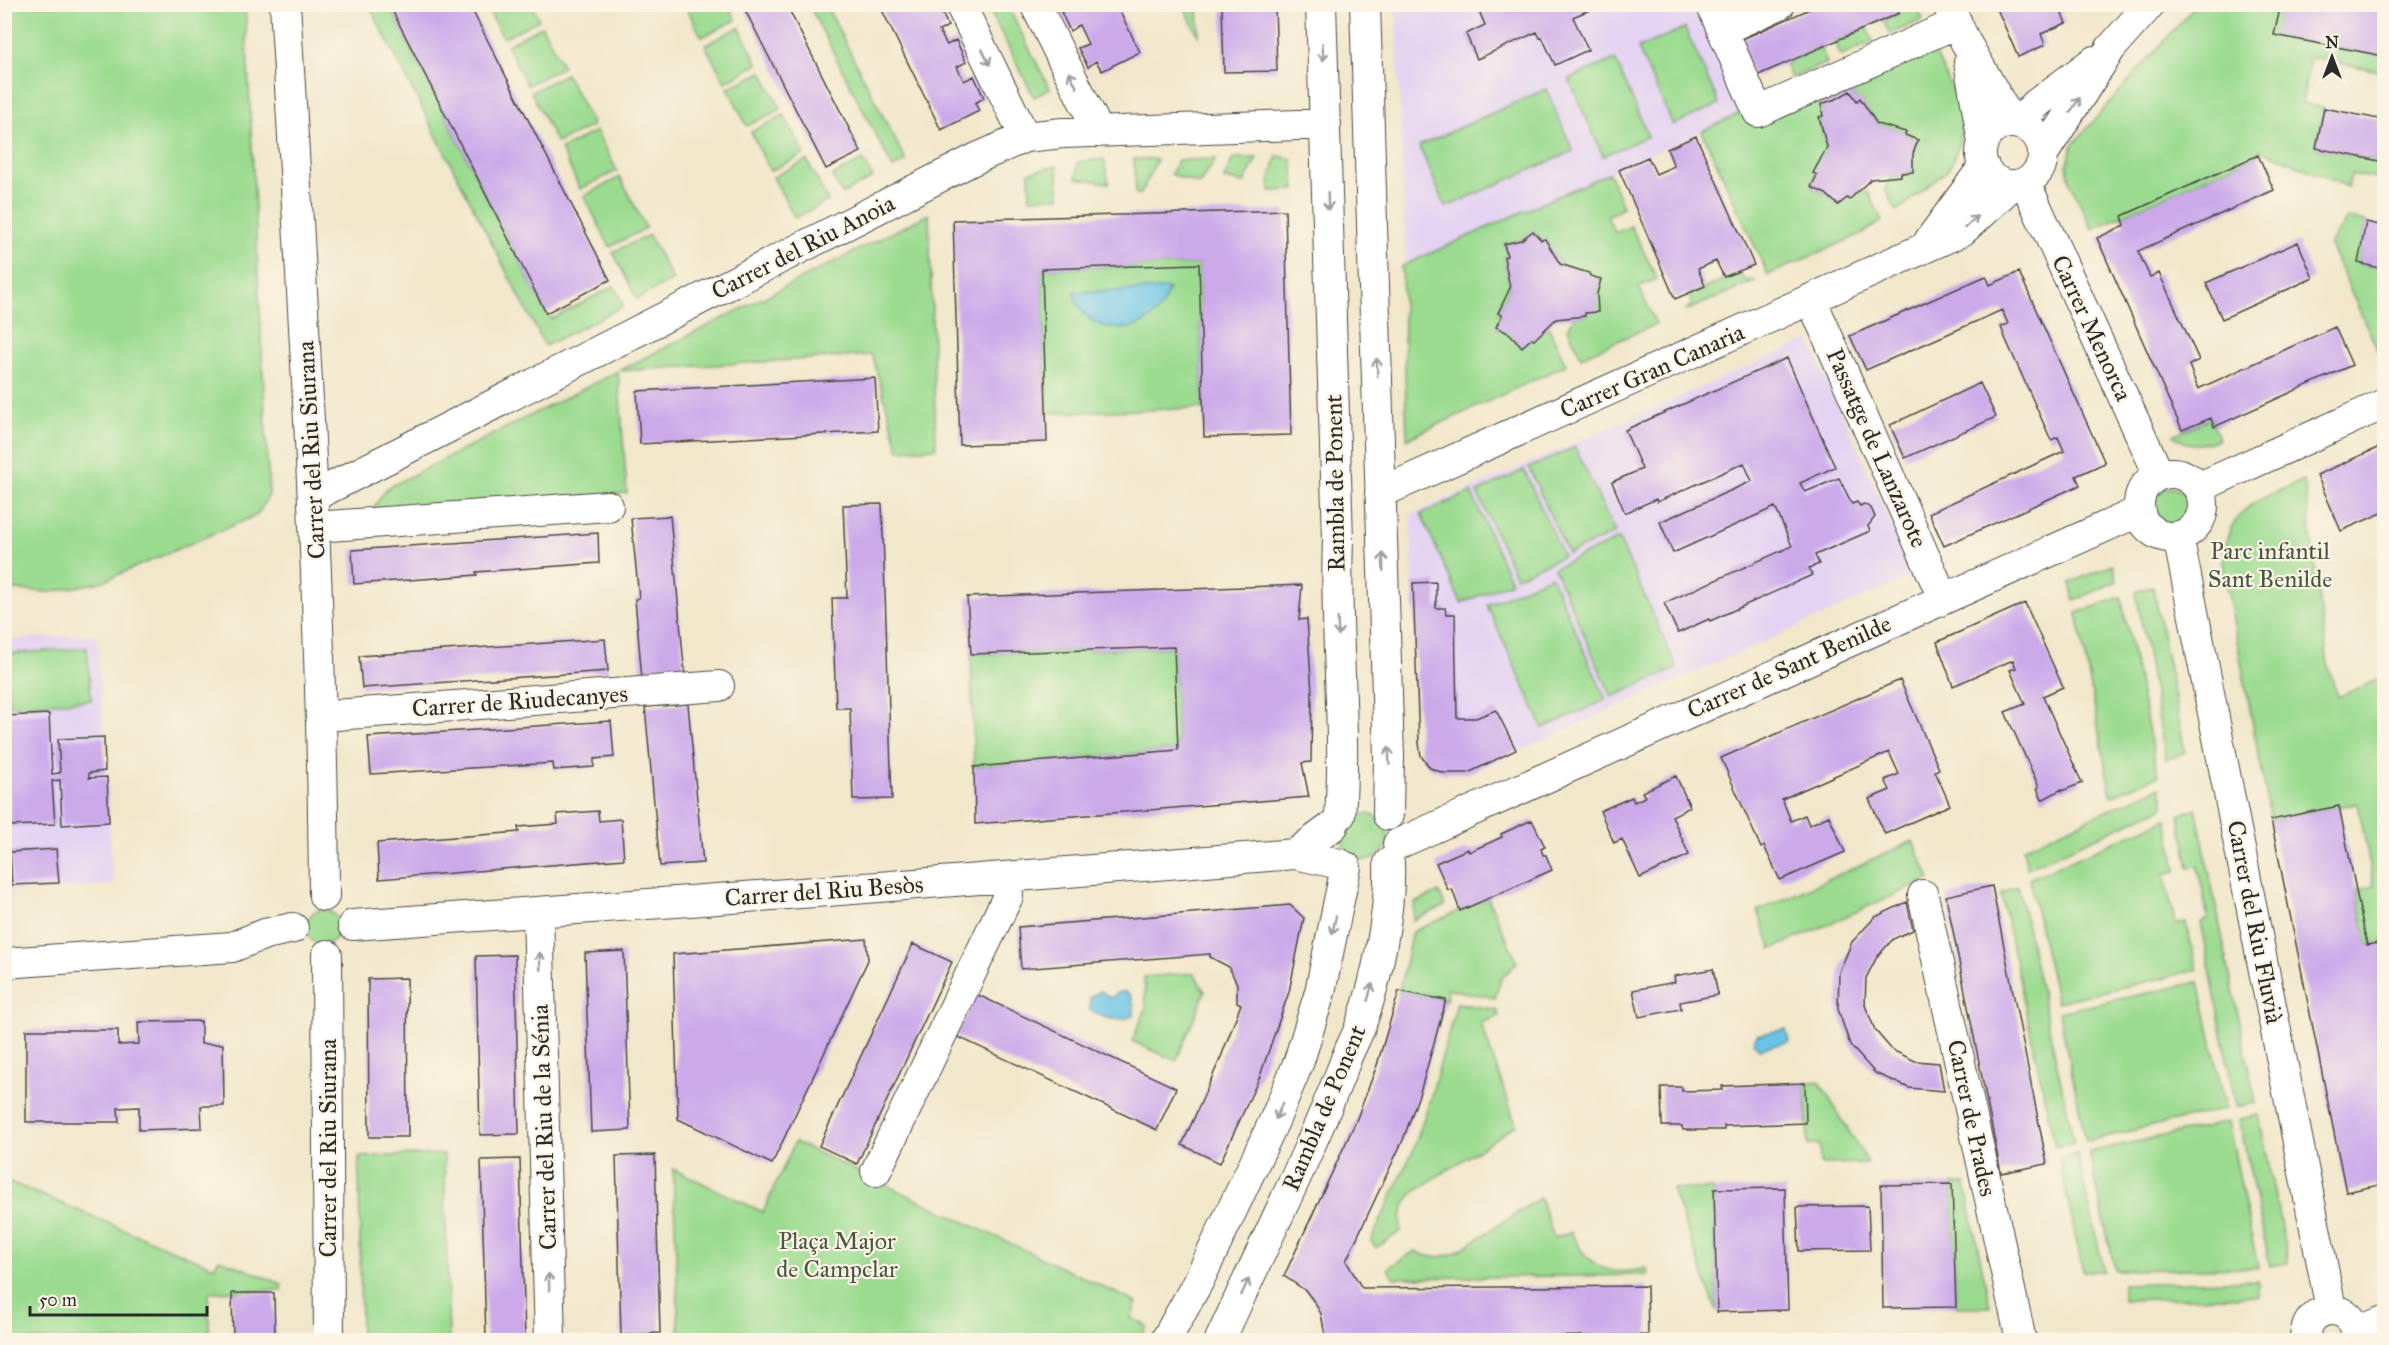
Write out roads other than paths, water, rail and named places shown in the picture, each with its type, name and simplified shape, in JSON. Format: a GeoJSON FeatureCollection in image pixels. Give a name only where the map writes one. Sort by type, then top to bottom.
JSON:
{"type":"FeatureCollection","features":[{"type":"Feature","properties":{"kind":"street","name":"Carrer del Riu Siurana"},"geometry":{"type":"LineString","coordinates":[[285,4],[314,496],[322,716],[324,896]]}},
{"type":"Feature","properties":{"kind":"street"},"geometry":{"type":"LineString","coordinates":[[960,4],[1025,137]]}},
{"type":"Feature","properties":{"kind":"street"},"geometry":{"type":"LineString","coordinates":[[1035,4],[1099,132]]}},
{"type":"Feature","properties":{"kind":"street","name":"Rambla de Ponent"},"geometry":{"type":"LineString","coordinates":[[1321,4],[1338,540],[1336,578],[1342,769],[1336,821]]}},
{"type":"Feature","properties":{"kind":"street","name":"Rambla de Ponent"},"geometry":{"type":"LineString","coordinates":[[1220,1341],[1320,1126],[1348,1052],[1361,1025],[1373,981],[1387,911],[1393,837],[1365,4]]}},
{"type":"Feature","properties":{"kind":"street"},"geometry":{"type":"LineString","coordinates":[[1780,4],[1716,17],[1758,112],[1957,23]]}},
{"type":"Feature","properties":{"kind":"street"},"geometry":{"type":"LineString","coordinates":[[2043,154],[2111,48],[2150,4]]}},
{"type":"Feature","properties":{"kind":"street"},"geometry":{"type":"LineString","coordinates":[[1957,23],[2015,123],[2034,132],[2041,142],[2043,154],[2041,165],[2034,175],[2018,183],[2000,182],[1990,176],[1983,154],[1957,23]]}},
{"type":"Feature","properties":{"kind":"street"},"geometry":{"type":"LineString","coordinates":[[1983,154],[1995,129],[2015,123],[2036,104],[2111,48]]}},
{"type":"Feature","properties":{"kind":"street"},"geometry":{"type":"LineString","coordinates":[[1368,98],[1358,92],[1346,91],[1334,94],[1326,125],[1348,155],[1370,153]]}},
{"type":"Feature","properties":{"kind":"street","name":"Carrer del Riu Anoia"},"geometry":{"type":"LineString","coordinates":[[314,496],[975,159],[1025,137],[1099,132],[1326,125]]}},
{"type":"Feature","properties":{"kind":"street","name":"Carrer Gran Canaria"},"geometry":{"type":"LineString","coordinates":[[1923,248],[1951,214],[1983,154]]}},
{"type":"Feature","properties":{"kind":"street","name":"Carrer Gran Canaria"},"geometry":{"type":"LineString","coordinates":[[1380,493],[1962,231],[2018,183]]}},
{"type":"Feature","properties":{"kind":"street","name":"Carrer Menorca"},"geometry":{"type":"LineString","coordinates":[[2018,183],[2159,475]]}},
{"type":"Feature","properties":{"kind":"street","name":"Passatge de Lanzarote"},"geometry":{"type":"LineString","coordinates":[[1811,299],[1943,598]]}},
{"type":"Feature","properties":{"kind":"street"},"geometry":{"type":"LineString","coordinates":[[2199,487],[2385,404]]}},
{"type":"Feature","properties":{"kind":"street"},"geometry":{"type":"LineString","coordinates":[[2178,473],[2186,476],[2199,487],[2203,506],[2202,514],[2193,528],[2178,536],[2162,535],[2154,532],[2142,520],[2141,494],[2145,486],[2159,475],[2178,473]]}},
{"type":"Feature","properties":{"kind":"street"},"geometry":{"type":"LineString","coordinates":[[315,527],[608,506]]}},
{"type":"Feature","properties":{"kind":"street","name":"Carrer de Sant Benilde"},"geometry":{"type":"LineString","coordinates":[[1393,837],[1440,824],[2140,511]]}},
{"type":"Feature","properties":{"kind":"street","name":"Carrer del Riu Fluvià"},"geometry":{"type":"LineString","coordinates":[[2178,536],[2331,1309]]}},
{"type":"Feature","properties":{"kind":"street","name":"Carrer de Riudecanyes"},"geometry":{"type":"LineString","coordinates":[[322,716],[719,686]]}},
{"type":"Feature","properties":{"kind":"street"},"geometry":{"type":"LineString","coordinates":[[1294,854],[1351,808],[1364,805],[1377,807],[1393,837],[1378,871],[1365,874],[1343,866],[1333,853],[1330,840],[1336,821]]}},
{"type":"Feature","properties":{"kind":"street","name":"Carrer del Riu Besòs"},"geometry":{"type":"LineString","coordinates":[[353,926],[1294,854],[1343,866]]}},
{"type":"Feature","properties":{"kind":"street","name":"Rambla de Ponent"},"geometry":{"type":"LineString","coordinates":[[1166,1341],[1199,1280],[1275,1119],[1299,1061],[1320,992],[1343,866]]}},
{"type":"Feature","properties":{"kind":"street"},"geometry":{"type":"LineString","coordinates":[[876,1171],[1008,896],[1007,877]]}},
{"type":"Feature","properties":{"kind":"street","name":"Carrer de Prades"},"geometry":{"type":"LineString","coordinates":[[1923,895],[2021,1341]]}},
{"type":"Feature","properties":{"kind":"street"},"geometry":{"type":"LineString","coordinates":[[324,896],[344,905],[350,913],[353,926],[348,942],[342,949],[327,955],[315,955],[307,951],[296,938],[293,928],[294,918],[299,909],[306,902],[324,896]]}},
{"type":"Feature","properties":{"kind":"street","name":"Carrer del Riu de la Sénia"},"geometry":{"type":"LineString","coordinates":[[538,913],[550,1341]]}},
{"type":"Feature","properties":{"kind":"street"},"geometry":{"type":"LineString","coordinates":[[4,963],[232,947],[265,934],[293,928]]}},
{"type":"Feature","properties":{"kind":"street","name":"Carrer del Riu Siurana"},"geometry":{"type":"LineString","coordinates":[[327,955],[329,1341]]}},
{"type":"Feature","properties":{"kind":"street"},"geometry":{"type":"LineString","coordinates":[[2305,1341],[2305,1329],[2310,1320],[2331,1309],[2347,1315],[2354,1322],[2357,1336],[2385,1321]]}},
{"type":"Feature","properties":{"kind":"water"},"geometry":{"type":"Polygon","coordinates":[[[1169,289],[1155,314],[1144,323],[1125,328],[1105,326],[1088,317],[1077,303],[1073,292],[1169,289]]]}},
{"type":"Feature","properties":{"kind":"water"},"geometry":{"type":"Polygon","coordinates":[[[1101,991],[1111,998],[1120,992],[1127,993],[1133,1003],[1134,1014],[1124,1019],[1112,1019],[1090,1010],[1090,997],[1101,991]]]}},
{"type":"Feature","properties":{"kind":"water"},"geometry":{"type":"Polygon","coordinates":[[[1786,1029],[1789,1042],[1759,1049],[1753,1042],[1757,1035],[1786,1029]]]}},
{"type":"Feature","properties":{"kind":"park label","name":"Parc infantil Sant Benilde"},"geometry":{"type":"Point","coordinates":[2270,565]}},
{"type":"Feature","properties":{"kind":"park label","name":"Plaça Major de Campclar"},"geometry":{"type":"Point","coordinates":[837,1255]}}]}
